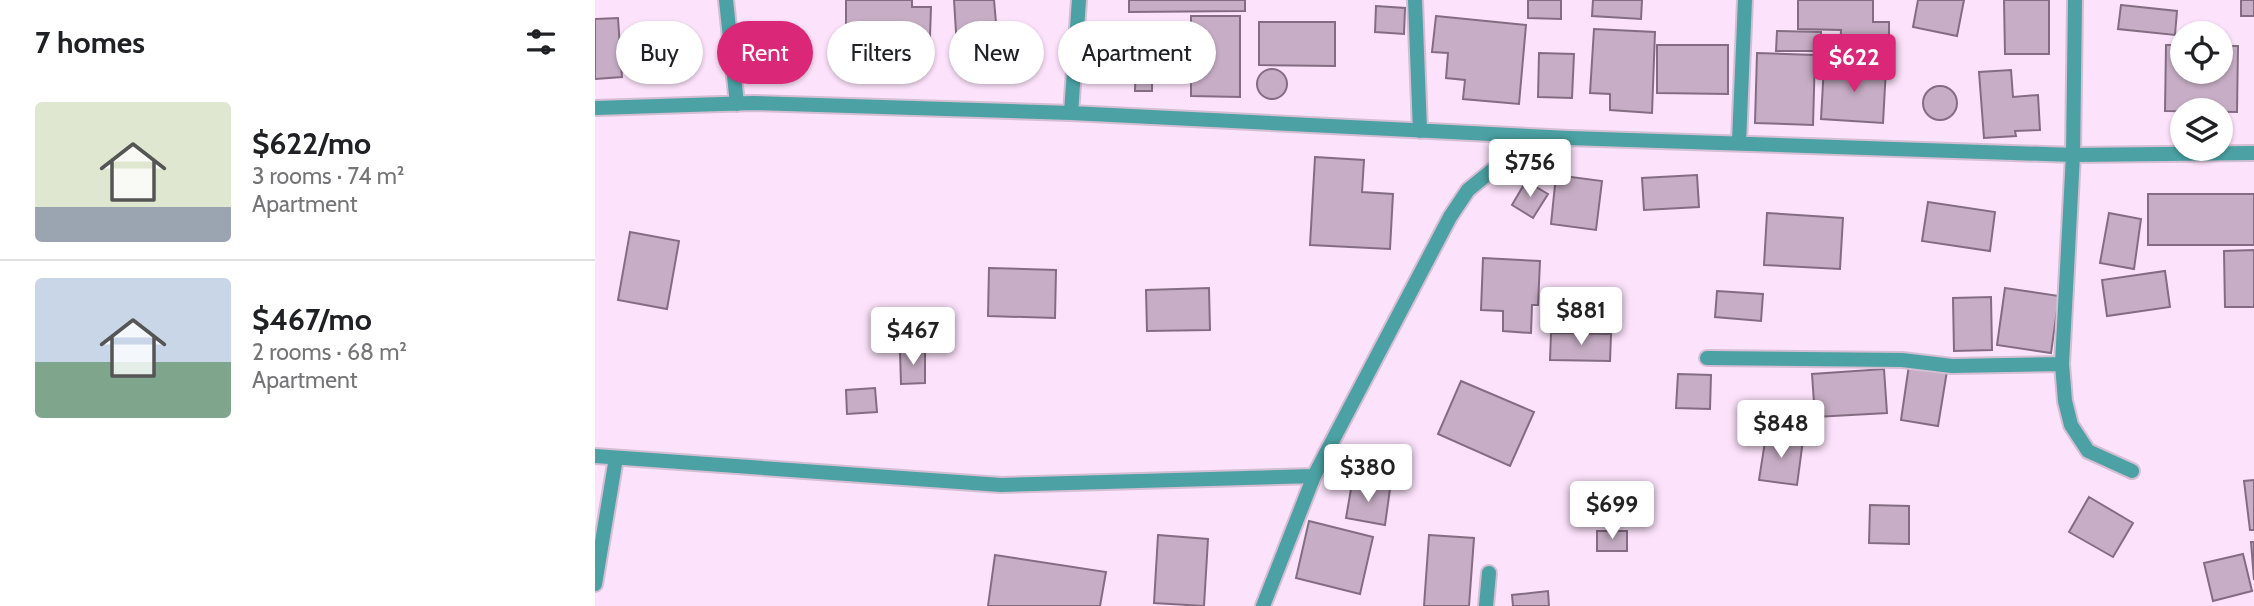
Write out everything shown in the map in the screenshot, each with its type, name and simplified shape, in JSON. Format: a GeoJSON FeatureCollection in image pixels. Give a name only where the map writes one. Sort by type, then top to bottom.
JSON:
{"type":"FeatureCollection","features":[{"type":"Feature","properties":{"kind":"street"},"geometry":{"type":"LineString","coordinates":[[726,0],[737,104]]}},
{"type":"Feature","properties":{"kind":"street"},"geometry":{"type":"LineString","coordinates":[[1071,113],[1079,0]]}},
{"type":"Feature","properties":{"kind":"street"},"geometry":{"type":"LineString","coordinates":[[1415,0],[1420,131]]}},
{"type":"Feature","properties":{"kind":"street"},"geometry":{"type":"LineString","coordinates":[[1739,142],[1745,0]]}},
{"type":"Feature","properties":{"kind":"street"},"geometry":{"type":"LineString","coordinates":[[2075,0],[2073,155],[2062,364],[2065,401],[2071,425],[2088,451],[2132,471]]}},
{"type":"Feature","properties":{"kind":"street"},"geometry":{"type":"LineString","coordinates":[[595,108],[737,104],[1071,113],[1569,138],[2073,155],[2254,153]]}},
{"type":"Feature","properties":{"kind":"street"},"geometry":{"type":"LineString","coordinates":[[1263,606],[1314,476],[1450,217],[1468,190],[1495,168],[1569,138]]}},
{"type":"Feature","properties":{"kind":"street"},"geometry":{"type":"LineString","coordinates":[[1707,358],[1902,359],[1952,366],[2062,364]]}},
{"type":"Feature","properties":{"kind":"street"},"geometry":{"type":"LineString","coordinates":[[595,457],[1001,485],[1314,476]]}},
{"type":"Feature","properties":{"kind":"street"},"geometry":{"type":"LineString","coordinates":[[595,584],[616,458]]}},
{"type":"Feature","properties":{"kind":"street"},"geometry":{"type":"LineString","coordinates":[[1486,606],[1489,573]]}},
{"type":"Feature","properties":{"kind":"building"},"geometry":{"type":"Polygon","coordinates":[[[846,0],[912,0],[912,7],[931,7],[931,21],[846,21],[846,0]]]}},
{"type":"Feature","properties":{"kind":"building"},"geometry":{"type":"Polygon","coordinates":[[[954,0],[994,0],[996,21],[955,21],[954,0]]]}},
{"type":"Feature","properties":{"kind":"building"},"geometry":{"type":"Polygon","coordinates":[[[1129,0],[1245,0],[1245,11],[1129,12],[1129,0]]]}},
{"type":"Feature","properties":{"kind":"building"},"geometry":{"type":"Polygon","coordinates":[[[1528,0],[1561,0],[1561,19],[1528,18],[1528,0]]]}},
{"type":"Feature","properties":{"kind":"building"},"geometry":{"type":"Polygon","coordinates":[[[1593,0],[1642,0],[1641,19],[1592,16],[1593,0]]]}},
{"type":"Feature","properties":{"kind":"building"},"geometry":{"type":"Polygon","coordinates":[[[1798,0],[1873,0],[1873,22],[1889,22],[1889,54],[1840,54],[1841,30],[1798,29],[1798,0]]]}},
{"type":"Feature","properties":{"kind":"building"},"geometry":{"type":"Polygon","coordinates":[[[1918,0],[1964,0],[1957,36],[1913,27],[1918,0]]]}},
{"type":"Feature","properties":{"kind":"building"},"geometry":{"type":"Polygon","coordinates":[[[2004,0],[2049,0],[2049,54],[2005,54],[2004,0]]]}},
{"type":"Feature","properties":{"kind":"building"},"geometry":{"type":"Polygon","coordinates":[[[2241,0],[2254,0],[2254,16],[2241,16],[2241,0]]]}},
{"type":"Feature","properties":{"kind":"building"},"geometry":{"type":"Polygon","coordinates":[[[2121,5],[2177,11],[2176,21],[2170,21],[2170,34],[2118,29],[2121,5]]]}},
{"type":"Feature","properties":{"kind":"building"},"geometry":{"type":"Polygon","coordinates":[[[1376,6],[1405,8],[1404,34],[1375,32],[1376,6]]]}},
{"type":"Feature","properties":{"kind":"building"},"geometry":{"type":"Polygon","coordinates":[[[1191,16],[1240,16],[1240,97],[1191,96],[1191,84],[1216,84],[1216,21],[1191,21],[1191,16]]]}},
{"type":"Feature","properties":{"kind":"building"},"geometry":{"type":"Polygon","coordinates":[[[1436,16],[1526,25],[1519,104],[1463,99],[1465,80],[1446,78],[1448,53],[1432,52],[1436,16]]]}},
{"type":"Feature","properties":{"kind":"building"},"geometry":{"type":"Polygon","coordinates":[[[618,18],[616,77],[595,79],[595,19],[618,18]]]}},
{"type":"Feature","properties":{"kind":"building"},"geometry":{"type":"Polygon","coordinates":[[[1259,22],[1335,22],[1335,66],[1259,65],[1259,22]]]}},
{"type":"Feature","properties":{"kind":"building"},"geometry":{"type":"Polygon","coordinates":[[[1594,29],[1655,32],[1652,113],[1610,110],[1610,94],[1590,93],[1594,29]]]}},
{"type":"Feature","properties":{"kind":"building"},"geometry":{"type":"Polygon","coordinates":[[[1777,31],[1821,32],[1821,51],[1776,51],[1777,31]]]}},
{"type":"Feature","properties":{"kind":"building"},"geometry":{"type":"Polygon","coordinates":[[[1657,45],[1728,45],[1728,94],[1657,93],[1657,45]]]}},
{"type":"Feature","properties":{"kind":"building"},"geometry":{"type":"Polygon","coordinates":[[[2166,45],[2170,45],[2170,84],[2233,84],[2233,46],[2238,46],[2237,112],[2233,112],[2233,98],[2170,98],[2170,111],[2165,111],[2166,45]]]}},
{"type":"Feature","properties":{"kind":"building"},"geometry":{"type":"Polygon","coordinates":[[[1539,53],[1574,54],[1572,98],[1538,97],[1539,53]]]}},
{"type":"Feature","properties":{"kind":"building"},"geometry":{"type":"Polygon","coordinates":[[[1757,53],[1815,55],[1813,125],[1755,123],[1757,53]]]}},
{"type":"Feature","properties":{"kind":"building"},"geometry":{"type":"Polygon","coordinates":[[[1824,65],[1886,68],[1883,123],[1821,119],[1824,65]]]}},
{"type":"Feature","properties":{"kind":"building"},"geometry":{"type":"Polygon","coordinates":[[[1272,69],[1278,70],[1286,78],[1286,90],[1278,98],[1272,99],[1266,98],[1258,90],[1257,84],[1258,78],[1266,70],[1272,69]]]}},
{"type":"Feature","properties":{"kind":"building"},"geometry":{"type":"Polygon","coordinates":[[[2011,70],[2013,97],[2038,95],[2040,130],[2015,131],[2016,136],[1984,138],[1979,72],[2011,70]]]}},
{"type":"Feature","properties":{"kind":"building"},"geometry":{"type":"Polygon","coordinates":[[[1135,84],[1152,84],[1152,91],[1135,91],[1135,84]]]}},
{"type":"Feature","properties":{"kind":"building"},"geometry":{"type":"Polygon","coordinates":[[[1940,86],[1952,91],[1957,103],[1952,115],[1940,120],[1928,115],[1923,103],[1928,91],[1940,86]]]}},
{"type":"Feature","properties":{"kind":"building"},"geometry":{"type":"Polygon","coordinates":[[[1315,157],[1364,160],[1362,192],[1393,194],[1390,249],[1310,245],[1315,157]]]}},
{"type":"Feature","properties":{"kind":"building"},"geometry":{"type":"Polygon","coordinates":[[[1556,175],[1602,181],[1596,230],[1551,224],[1556,175]]]}},
{"type":"Feature","properties":{"kind":"building"},"geometry":{"type":"Polygon","coordinates":[[[1697,175],[1699,207],[1644,210],[1642,178],[1697,175]]]}},
{"type":"Feature","properties":{"kind":"building"},"geometry":{"type":"Polygon","coordinates":[[[1526,181],[1548,194],[1533,218],[1512,205],[1526,181]]]}},
{"type":"Feature","properties":{"kind":"building"},"geometry":{"type":"Polygon","coordinates":[[[2148,194],[2254,194],[2254,245],[2148,245],[2148,194]]]}},
{"type":"Feature","properties":{"kind":"building"},"geometry":{"type":"Polygon","coordinates":[[[1928,202],[1995,212],[1990,251],[1922,241],[1928,202]]]}},
{"type":"Feature","properties":{"kind":"building"},"geometry":{"type":"Polygon","coordinates":[[[1767,213],[1843,218],[1840,269],[1764,265],[1767,213]]]}},
{"type":"Feature","properties":{"kind":"building"},"geometry":{"type":"Polygon","coordinates":[[[2109,213],[2141,219],[2134,269],[2100,263],[2109,213]]]}},
{"type":"Feature","properties":{"kind":"building"},"geometry":{"type":"Polygon","coordinates":[[[630,232],[679,241],[667,309],[618,300],[630,232]]]}},
{"type":"Feature","properties":{"kind":"building"},"geometry":{"type":"Polygon","coordinates":[[[2254,250],[2254,307],[2225,307],[2224,251],[2254,250]]]}},
{"type":"Feature","properties":{"kind":"building"},"geometry":{"type":"Polygon","coordinates":[[[1483,258],[1540,261],[1538,305],[1532,305],[1531,333],[1503,331],[1503,311],[1481,310],[1483,258]]]}},
{"type":"Feature","properties":{"kind":"building"},"geometry":{"type":"Polygon","coordinates":[[[989,268],[1056,270],[1055,318],[988,316],[989,268]]]}},
{"type":"Feature","properties":{"kind":"building"},"geometry":{"type":"Polygon","coordinates":[[[2165,271],[2170,307],[2107,316],[2102,280],[2165,271]]]}},
{"type":"Feature","properties":{"kind":"building"},"geometry":{"type":"Polygon","coordinates":[[[1209,288],[1210,330],[1147,331],[1146,290],[1209,288]]]}},
{"type":"Feature","properties":{"kind":"building"},"geometry":{"type":"Polygon","coordinates":[[[2005,288],[2059,296],[2051,353],[1997,345],[2005,288]]]}},
{"type":"Feature","properties":{"kind":"building"},"geometry":{"type":"Polygon","coordinates":[[[1717,291],[1763,294],[1761,321],[1715,317],[1717,291]]]}},
{"type":"Feature","properties":{"kind":"building"},"geometry":{"type":"Polygon","coordinates":[[[1991,297],[1992,350],[1954,351],[1953,298],[1991,297]]]}},
{"type":"Feature","properties":{"kind":"building"},"geometry":{"type":"Polygon","coordinates":[[[1551,333],[1611,334],[1610,361],[1550,360],[1551,333]]]}},
{"type":"Feature","properties":{"kind":"building"},"geometry":{"type":"Polygon","coordinates":[[[900,351],[925,351],[925,383],[901,384],[900,351]]]}},
{"type":"Feature","properties":{"kind":"building"},"geometry":{"type":"Polygon","coordinates":[[[1909,365],[1947,371],[1938,426],[1901,420],[1909,365]]]}},
{"type":"Feature","properties":{"kind":"building"},"geometry":{"type":"Polygon","coordinates":[[[1884,369],[1887,413],[1815,417],[1812,374],[1884,369]]]}},
{"type":"Feature","properties":{"kind":"building"},"geometry":{"type":"Polygon","coordinates":[[[1678,374],[1711,375],[1710,409],[1676,408],[1678,374]]]}},
{"type":"Feature","properties":{"kind":"building"},"geometry":{"type":"Polygon","coordinates":[[[1461,381],[1534,412],[1510,466],[1438,434],[1461,381]]]}},
{"type":"Feature","properties":{"kind":"building"},"geometry":{"type":"Polygon","coordinates":[[[875,388],[877,412],[847,414],[846,390],[875,388]]]}},
{"type":"Feature","properties":{"kind":"building"},"geometry":{"type":"Polygon","coordinates":[[[1766,435],[1803,440],[1797,485],[1759,480],[1766,435]]]}},
{"type":"Feature","properties":{"kind":"building"},"geometry":{"type":"Polygon","coordinates":[[[2254,480],[2254,530],[2250,530],[2244,481],[2254,480]]]}},
{"type":"Feature","properties":{"kind":"building"},"geometry":{"type":"Polygon","coordinates":[[[1352,483],[1390,489],[1385,525],[1346,518],[1352,483]]]}},
{"type":"Feature","properties":{"kind":"building"},"geometry":{"type":"Polygon","coordinates":[[[2089,497],[2133,523],[2113,557],[2069,532],[2089,497]]]}},
{"type":"Feature","properties":{"kind":"building"},"geometry":{"type":"Polygon","coordinates":[[[1870,505],[1909,506],[1909,544],[1869,543],[1870,505]]]}},
{"type":"Feature","properties":{"kind":"building"},"geometry":{"type":"Polygon","coordinates":[[[1309,521],[1373,537],[1360,594],[1296,578],[1309,521]]]}},
{"type":"Feature","properties":{"kind":"building"},"geometry":{"type":"Polygon","coordinates":[[[1597,531],[1627,531],[1627,551],[1597,551],[1597,531]]]}},
{"type":"Feature","properties":{"kind":"building"},"geometry":{"type":"Polygon","coordinates":[[[1158,535],[1208,539],[1204,606],[1154,603],[1158,535]]]}},
{"type":"Feature","properties":{"kind":"building"},"geometry":{"type":"Polygon","coordinates":[[[1429,535],[1474,538],[1469,606],[1424,606],[1429,535]]]}},
{"type":"Feature","properties":{"kind":"building"},"geometry":{"type":"Polygon","coordinates":[[[2251,542],[2254,542],[2254,580],[2251,542]]]}},
{"type":"Feature","properties":{"kind":"building"},"geometry":{"type":"Polygon","coordinates":[[[2243,554],[2252,591],[2213,601],[2204,563],[2243,554]]]}},
{"type":"Feature","properties":{"kind":"building"},"geometry":{"type":"Polygon","coordinates":[[[995,555],[1106,572],[1100,606],[988,606],[995,555]]]}},
{"type":"Feature","properties":{"kind":"building"},"geometry":{"type":"Polygon","coordinates":[[[1548,591],[1549,606],[1513,606],[1512,595],[1548,591]]]}}]}
